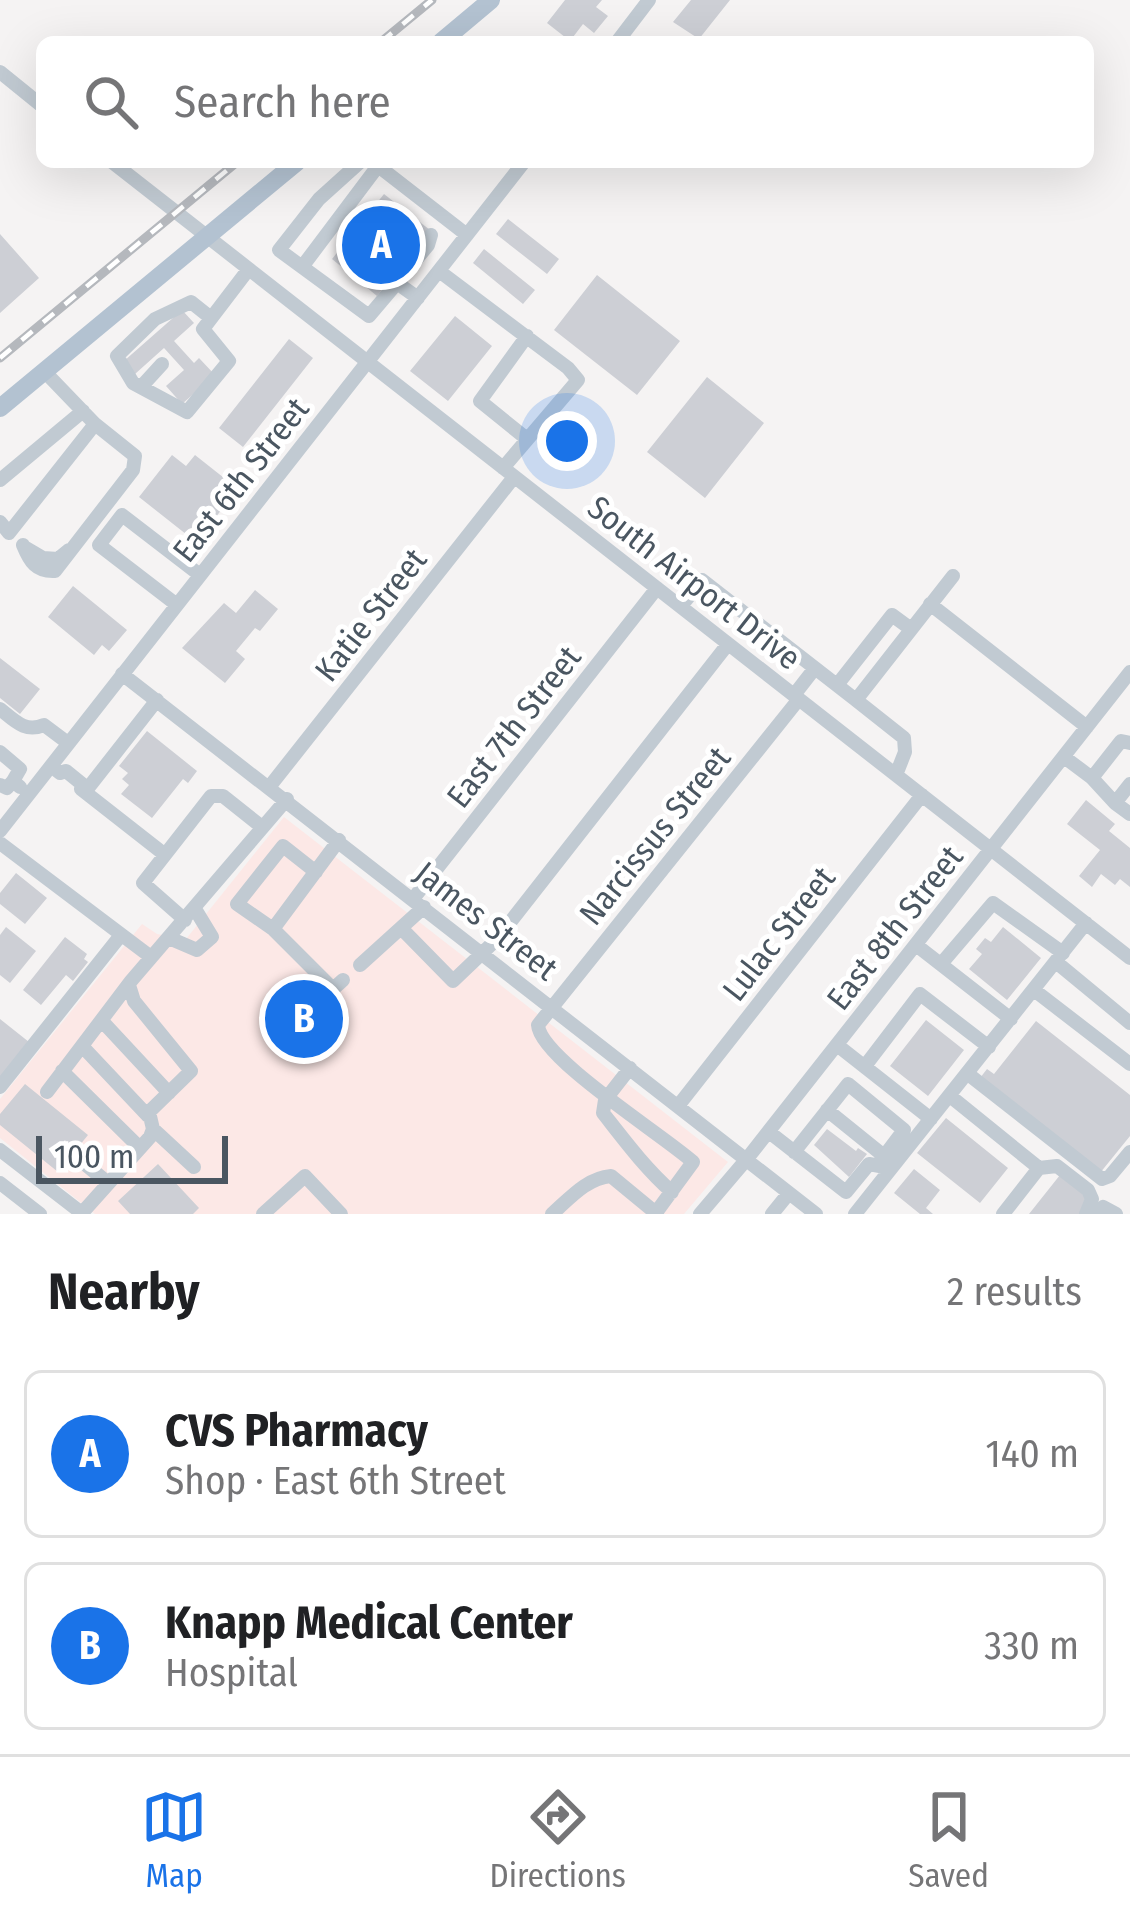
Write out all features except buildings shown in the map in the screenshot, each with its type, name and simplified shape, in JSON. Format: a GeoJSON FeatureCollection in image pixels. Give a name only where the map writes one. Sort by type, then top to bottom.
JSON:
{"type":"FeatureCollection","features":[{"type":"Feature","properties":{"kind":"main road"},"geometry":{"type":"LineString","coordinates":[[448,36],[491,0]]}},
{"type":"Feature","properties":{"kind":"main road"},"geometry":{"type":"LineString","coordinates":[[0,408],[290,168]]}},
{"type":"Feature","properties":{"kind":"street"},"geometry":{"type":"LineString","coordinates":[[622,36],[650,0]]}},
{"type":"Feature","properties":{"kind":"street"},"geometry":{"type":"LineString","coordinates":[[0,72],[36,101]]}},
{"type":"Feature","properties":{"kind":"street","name":"South Airport Drive"},"geometry":{"type":"LineString","coordinates":[[119,168],[1130,958]]}},
{"type":"Feature","properties":{"kind":"street"},"geometry":{"type":"LineString","coordinates":[[353,168],[319,199],[279,250],[369,316],[428,245],[424,201]]}},
{"type":"Feature","properties":{"kind":"street"},"geometry":{"type":"LineString","coordinates":[[302,267],[372,168]]}},
{"type":"Feature","properties":{"kind":"street"},"geometry":{"type":"LineString","coordinates":[[380,168],[467,235]]}},
{"type":"Feature","properties":{"kind":"street","name":"East 6th Street"},"geometry":{"type":"LineString","coordinates":[[0,831],[55,769],[68,743],[519,168]]}},
{"type":"Feature","properties":{"kind":"street"},"geometry":{"type":"LineString","coordinates":[[211,318],[191,302],[155,319],[117,356],[133,382],[187,412],[230,361],[203,329],[248,270]]}},
{"type":"Feature","properties":{"kind":"street"},"geometry":{"type":"LineString","coordinates":[[440,271],[527,336],[480,401],[527,439]]}},
{"type":"Feature","properties":{"kind":"street"},"geometry":{"type":"LineString","coordinates":[[397,283],[418,298]]}},
{"type":"Feature","properties":{"kind":"street"},"geometry":{"type":"LineString","coordinates":[[139,293],[155,319]]}},
{"type":"Feature","properties":{"kind":"street","name":"Katie Street"},"geometry":{"type":"LineString","coordinates":[[270,786],[509,472],[527,439],[578,380],[527,336]]}},
{"type":"Feature","properties":{"kind":"street"},"geometry":{"type":"LineString","coordinates":[[141,387],[162,364]]}},
{"type":"Feature","properties":{"kind":"street"},"geometry":{"type":"LineString","coordinates":[[44,371],[94,424],[135,456],[133,470],[75,544],[58,559],[43,558],[4,527],[94,424]]}},
{"type":"Feature","properties":{"kind":"street"},"geometry":{"type":"LineString","coordinates":[[0,480],[82,412]]}},
{"type":"Feature","properties":{"kind":"street"},"geometry":{"type":"LineString","coordinates":[[177,605],[99,545],[122,515],[200,575]]}},
{"type":"Feature","properties":{"kind":"street"},"geometry":{"type":"LineString","coordinates":[[856,700],[952,576]]}},
{"type":"Feature","properties":{"kind":"street"},"geometry":{"type":"LineString","coordinates":[[681,607],[702,580],[837,685],[904,738],[905,752],[896,775]]}},
{"type":"Feature","properties":{"kind":"street","name":"East 7th Street"},"geometry":{"type":"LineString","coordinates":[[360,965],[402,929],[657,587]]}},
{"type":"Feature","properties":{"kind":"street"},"geometry":{"type":"LineString","coordinates":[[930,604],[1087,727]]}},
{"type":"Feature","properties":{"kind":"street"},"geometry":{"type":"LineString","coordinates":[[837,685],[892,615],[911,629]]}},
{"type":"Feature","properties":{"kind":"street"},"geometry":{"type":"LineString","coordinates":[[402,929],[453,981],[497,939],[728,644]]}},
{"type":"Feature","properties":{"kind":"street","name":"Narcissus Street"},"geometry":{"type":"LineString","coordinates":[[552,1006],[814,668]]}},
{"type":"Feature","properties":{"kind":"street","name":"East 8th Street"},"geometry":{"type":"LineString","coordinates":[[700,1214],[1130,672]]}},
{"type":"Feature","properties":{"kind":"street","name":"James Street"},"geometry":{"type":"LineString","coordinates":[[122,674],[816,1214]]}},
{"type":"Feature","properties":{"kind":"street"},"geometry":{"type":"LineString","coordinates":[[55,769],[76,792],[83,791],[157,700]]}},
{"type":"Feature","properties":{"kind":"street"},"geometry":{"type":"LineString","coordinates":[[0,709],[21,726],[44,725],[68,743]]}},
{"type":"Feature","properties":{"kind":"street"},"geometry":{"type":"LineString","coordinates":[[1092,778],[1121,741],[1130,742]]}},
{"type":"Feature","properties":{"kind":"street"},"geometry":{"type":"LineString","coordinates":[[0,752],[20,769],[7,783],[29,794]]}},
{"type":"Feature","properties":{"kind":"street"},"geometry":{"type":"LineString","coordinates":[[1064,757],[1130,814]]}},
{"type":"Feature","properties":{"kind":"street"},"geometry":{"type":"LineString","coordinates":[[1115,803],[1130,784]]}},
{"type":"Feature","properties":{"kind":"street"},"geometry":{"type":"LineString","coordinates":[[83,791],[164,854]]}},
{"type":"Feature","properties":{"kind":"street"},"geometry":{"type":"LineString","coordinates":[[169,938],[203,949],[212,938],[190,914],[143,883],[164,854],[217,794],[262,827]]}},
{"type":"Feature","properties":{"kind":"street","name":"Lulac Street"},"geometry":{"type":"LineString","coordinates":[[678,1106],[922,795]]}},
{"type":"Feature","properties":{"kind":"street"},"geometry":{"type":"LineString","coordinates":[[46,1092],[152,957],[287,800]]}},
{"type":"Feature","properties":{"kind":"street"},"geometry":{"type":"LineString","coordinates":[[273,928],[339,840]]}},
{"type":"Feature","properties":{"kind":"street"},"geometry":{"type":"LineString","coordinates":[[0,842],[152,957]]}},
{"type":"Feature","properties":{"kind":"street"},"geometry":{"type":"LineString","coordinates":[[316,872],[283,846],[237,904],[273,928],[333,989],[343,980]]}},
{"type":"Feature","properties":{"kind":"street"},"geometry":{"type":"LineString","coordinates":[[941,964],[993,903],[1129,1022]]}},
{"type":"Feature","properties":{"kind":"street"},"geometry":{"type":"LineString","coordinates":[[769,1132],[846,1192],[869,1164],[884,1163],[932,1119],[1086,923]]}},
{"type":"Feature","properties":{"kind":"street"},"geometry":{"type":"LineString","coordinates":[[0,1087],[122,935]]}},
{"type":"Feature","properties":{"kind":"street"},"geometry":{"type":"LineString","coordinates":[[916,945],[1011,1019]]}},
{"type":"Feature","properties":{"kind":"street"},"geometry":{"type":"LineString","coordinates":[[894,974],[989,1047]]}},
{"type":"Feature","properties":{"kind":"street"},"geometry":{"type":"LineString","coordinates":[[0,1150],[82,1213],[140,1148],[169,1093],[190,1071],[134,1001],[129,985]]}},
{"type":"Feature","properties":{"kind":"street"},"geometry":{"type":"LineString","coordinates":[[1034,990],[1130,1064]]}},
{"type":"Feature","properties":{"kind":"street"},"geometry":{"type":"LineString","coordinates":[[865,1066],[920,994]]}},
{"type":"Feature","properties":{"kind":"street"},"geometry":{"type":"LineString","coordinates":[[1107,1047],[1129,1022],[1130,1002]]}},
{"type":"Feature","properties":{"kind":"street"},"geometry":{"type":"LineString","coordinates":[[552,1006],[538,1024],[539,1036],[566,1064],[693,1162],[656,1214],[611,1175],[579,1188],[552,1214]]}},
{"type":"Feature","properties":{"kind":"street"},"geometry":{"type":"LineString","coordinates":[[102,1021],[169,1093]]}},
{"type":"Feature","properties":{"kind":"street"},"geometry":{"type":"LineString","coordinates":[[837,1045],[932,1119]]}},
{"type":"Feature","properties":{"kind":"street"},"geometry":{"type":"LineString","coordinates":[[82,1046],[194,1167]]}},
{"type":"Feature","properties":{"kind":"street"},"geometry":{"type":"LineString","coordinates":[[630,1068],[608,1096],[603,1113],[638,1160],[672,1192]]}},
{"type":"Feature","properties":{"kind":"street"},"geometry":{"type":"LineString","coordinates":[[62,1071],[140,1148]]}},
{"type":"Feature","properties":{"kind":"street"},"geometry":{"type":"LineString","coordinates":[[968,1074],[1102,1179],[1110,1177],[1130,1152]]}},
{"type":"Feature","properties":{"kind":"street"},"geometry":{"type":"LineString","coordinates":[[794,1152],[848,1084],[904,1130],[855,1214]]}},
{"type":"Feature","properties":{"kind":"street"},"geometry":{"type":"LineString","coordinates":[[950,1096],[1039,1168],[1058,1166],[1088,1190],[1092,1199],[1086,1214]]}},
{"type":"Feature","properties":{"kind":"street"},"geometry":{"type":"LineString","coordinates":[[827,1110],[884,1163]]}},
{"type":"Feature","properties":{"kind":"street"},"geometry":{"type":"LineString","coordinates":[[85,1164],[109,1183]]}},
{"type":"Feature","properties":{"kind":"street"},"geometry":{"type":"LineString","coordinates":[[1003,1214],[1039,1168]]}},
{"type":"Feature","properties":{"kind":"street"},"geometry":{"type":"LineString","coordinates":[[263,1214],[305,1176],[341,1214]]}},
{"type":"Feature","properties":{"kind":"street"},"geometry":{"type":"LineString","coordinates":[[0,1183],[40,1214]]}},
{"type":"Feature","properties":{"kind":"street"},"geometry":{"type":"LineString","coordinates":[[772,1214],[789,1193]]}},
{"type":"Feature","properties":{"kind":"street"},"geometry":{"type":"LineString","coordinates":[[1096,1214],[1103,1208],[1116,1214]]}},
{"type":"Feature","properties":{"kind":"shaded area"},"geometry":{"type":"Polygon","coordinates":[[[284,817],[728,1162],[684,1214],[95,1214],[0,1138],[0,1099],[142,924],[157,934],[186,939],[284,817]]]}},
{"type":"Feature","properties":{"kind":"railway"},"geometry":{"type":"LineString","coordinates":[[388,36],[432,0]]}},
{"type":"Feature","properties":{"kind":"railway"},"geometry":{"type":"LineString","coordinates":[[0,358],[230,168]]}},
{"type":"Feature","properties":{"kind":"place","name":"CVS Pharmacy"},"geometry":{"type":"Point","coordinates":[381,245]}},
{"type":"Feature","properties":{"kind":"place","name":"Knapp Medical Center"},"geometry":{"type":"Point","coordinates":[304,1019]}}]}
